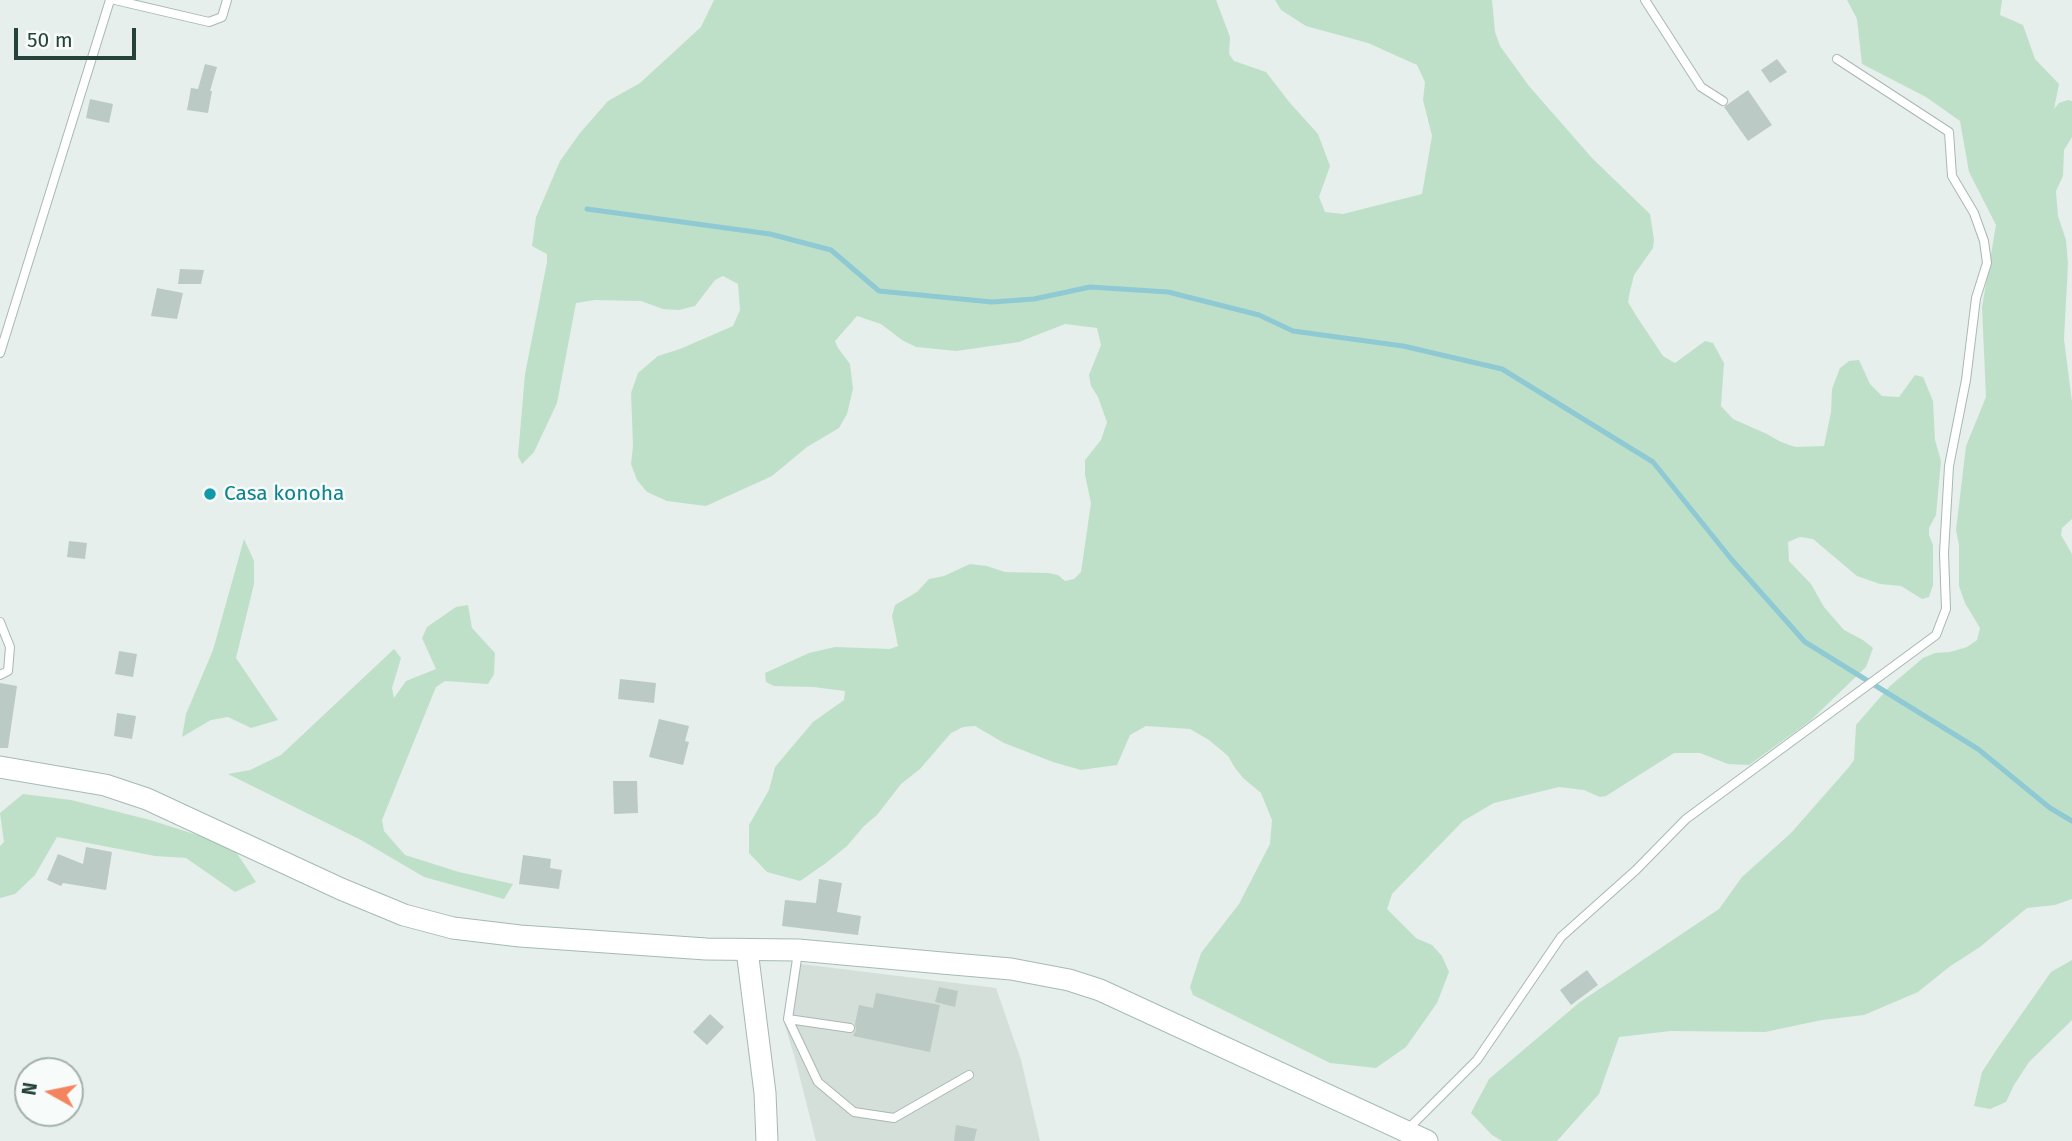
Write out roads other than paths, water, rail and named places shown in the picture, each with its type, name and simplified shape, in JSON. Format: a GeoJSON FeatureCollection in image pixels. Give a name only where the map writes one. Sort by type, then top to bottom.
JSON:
{"type":"FeatureCollection","features":[{"type":"Feature","properties":{"kind":"main road"},"geometry":{"type":"LineString","coordinates":[[0,767],[105,785],[147,799],[341,889],[404,915],[453,928],[520,936],[747,950],[798,950],[1011,969],[1069,980],[1100,990],[1427,1141]]}},
{"type":"Feature","properties":{"kind":"main road"},"geometry":{"type":"LineString","coordinates":[[747,950],[765,1093],[766,1141]]}},
{"type":"Feature","properties":{"kind":"lane"},"geometry":{"type":"LineString","coordinates":[[0,353],[110,0]]}},
{"type":"Feature","properties":{"kind":"lane"},"geometry":{"type":"LineString","coordinates":[[116,0],[209,22],[222,17],[227,0]]}},
{"type":"Feature","properties":{"kind":"lane"},"geometry":{"type":"LineString","coordinates":[[1645,0],[1701,87],[1723,101]]}},
{"type":"Feature","properties":{"kind":"lane"},"geometry":{"type":"LineString","coordinates":[[1406,1131],[1477,1060],[1561,937],[1636,870],[1686,819],[1936,635],[1946,609],[1944,553],[1949,466],[1966,380],[1976,298],[1987,263],[1984,241],[1974,213],[1952,176],[1949,132],[1837,59]]}},
{"type":"Feature","properties":{"kind":"lane"},"geometry":{"type":"LineString","coordinates":[[0,622],[10,647],[8,671],[0,675]]}},
{"type":"Feature","properties":{"kind":"lane"},"geometry":{"type":"LineString","coordinates":[[798,950],[789,1019],[818,1082],[854,1112],[894,1118],[970,1075]]}},
{"type":"Feature","properties":{"kind":"lane"},"geometry":{"type":"LineString","coordinates":[[789,1019],[850,1028]]}},
{"type":"Feature","properties":{"kind":"waterway"},"geometry":{"type":"LineString","coordinates":[[587,209],[770,234],[831,250],[879,291],[992,302],[1034,299],[1090,287],[1168,292],[1259,315],[1293,331],[1403,346],[1502,369],[1653,462],[1732,560],[1805,642],[1978,749],[2050,808],[2072,821]]}},
{"type":"Feature","properties":{"kind":"place","name":"Casa konoha"},"geometry":{"type":"Point","coordinates":[210,494]}}]}
